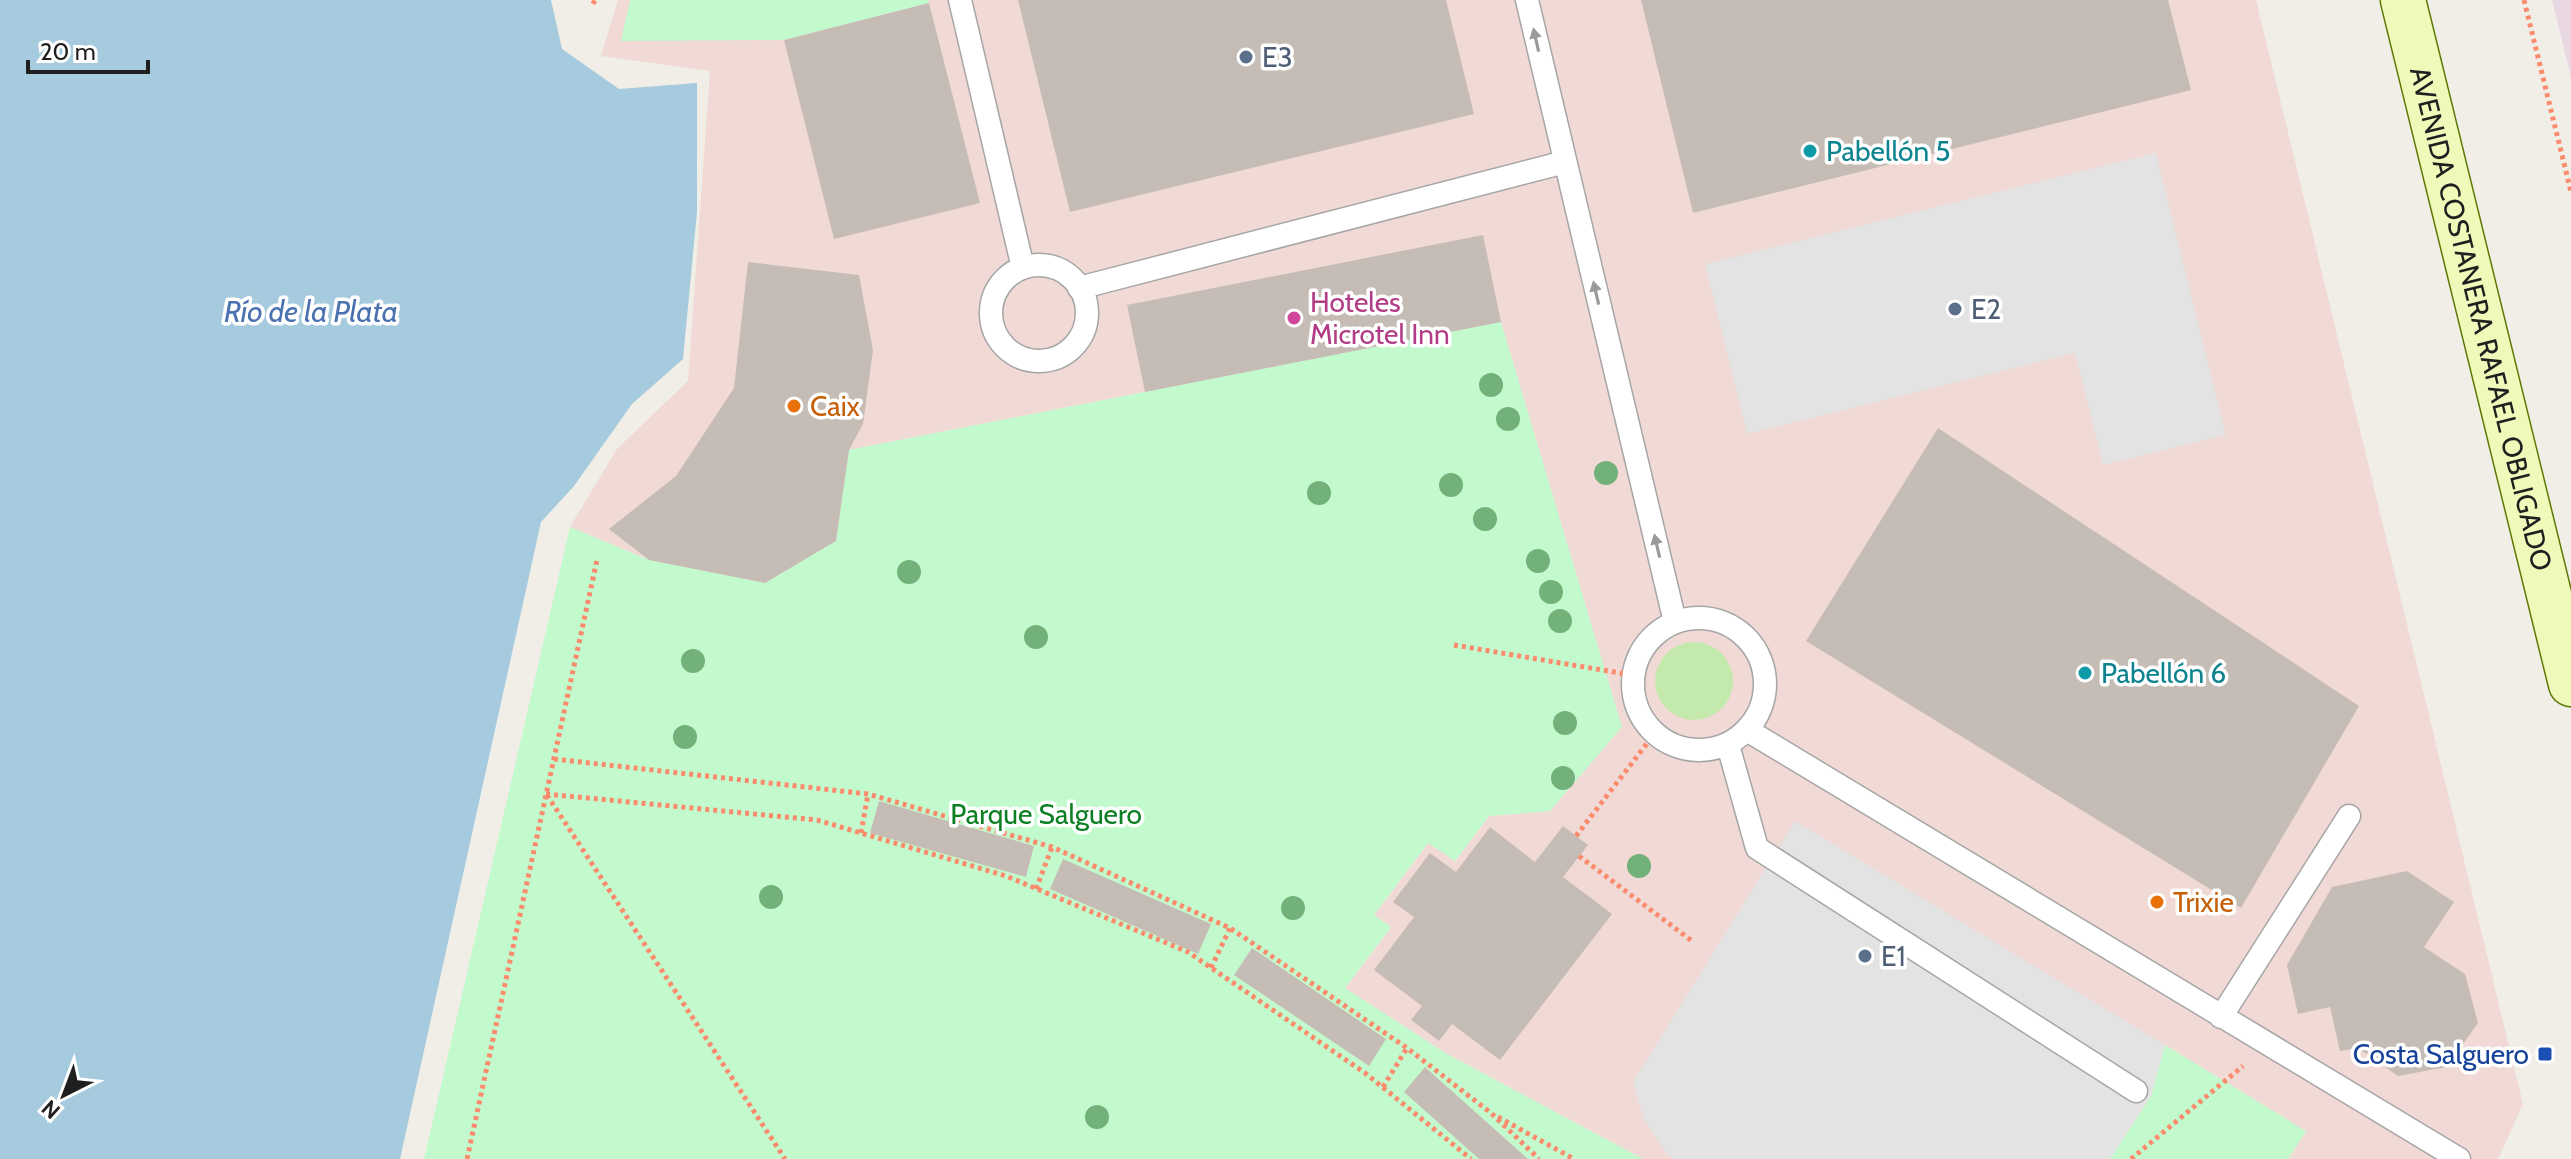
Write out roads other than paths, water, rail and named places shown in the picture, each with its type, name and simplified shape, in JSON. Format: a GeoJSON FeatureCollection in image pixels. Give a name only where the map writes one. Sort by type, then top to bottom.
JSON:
{"type":"FeatureCollection","features":[{"type":"Feature","properties":{"kind":"main road","name":"AVENIDA COSTANERA RAFAEL OBLIGADO"},"geometry":{"type":"LineString","coordinates":[[2403,0],[2571,684]]}},
{"type":"Feature","properties":{"kind":"lane"},"geometry":{"type":"LineString","coordinates":[[960,0],[1023,268]]}},
{"type":"Feature","properties":{"kind":"lane"},"geometry":{"type":"LineString","coordinates":[[1527,0],[1675,622]]}},
{"type":"Feature","properties":{"kind":"lane"},"geometry":{"type":"LineString","coordinates":[[1079,288],[1565,162]]}},
{"type":"Feature","properties":{"kind":"lane"},"geometry":{"type":"LineString","coordinates":[[1023,268],[1055,268],[1079,288],[1087,318],[1074,347],[1047,361],[1031,361],[1003,346],[995,333],[991,317],[992,301],[999,287],[1023,268]]}},
{"type":"Feature","properties":{"kind":"lane"},"geometry":{"type":"LineString","coordinates":[[1697,617],[1719,621],[1739,631],[1754,647],[1764,668],[1765,691],[1760,712],[1747,730],[1728,745],[1705,751],[1681,749],[1655,733],[1643,721],[1633,699],[1632,675],[1640,652],[1654,633],[1675,622],[1697,617]]}},
{"type":"Feature","properties":{"kind":"lane"},"geometry":{"type":"LineString","coordinates":[[1747,730],[2459,1159]]}},
{"type":"Feature","properties":{"kind":"lane"},"geometry":{"type":"LineString","coordinates":[[1728,745],[1757,848],[2136,1091]]}},
{"type":"Feature","properties":{"kind":"lane"},"geometry":{"type":"LineString","coordinates":[[2221,1017],[2349,816]]}},
{"type":"Feature","properties":{"kind":"water","name":"Río de la Plata"},"geometry":{"type":"Polygon","coordinates":[[[0,0],[551,0],[562,49],[619,89],[697,83],[697,212],[683,359],[632,404],[574,486],[541,522],[400,1159],[0,1159],[0,0]]]}},
{"type":"Feature","properties":{"kind":"place","name":"E3"},"geometry":{"type":"Point","coordinates":[1246,57]}},
{"type":"Feature","properties":{"kind":"place","name":"Pabellón 5"},"geometry":{"type":"Point","coordinates":[1810,151]}},
{"type":"Feature","properties":{"kind":"place","name":"E2"},"geometry":{"type":"Point","coordinates":[1955,309]}},
{"type":"Feature","properties":{"kind":"place","name":"Hoteles Microtel Inn"},"geometry":{"type":"Point","coordinates":[1294,318]}},
{"type":"Feature","properties":{"kind":"place","name":"Caix"},"geometry":{"type":"Point","coordinates":[794,406]}},
{"type":"Feature","properties":{"kind":"place","name":"Pabellón 6"},"geometry":{"type":"Point","coordinates":[2085,673]}},
{"type":"Feature","properties":{"kind":"place","name":"Trixie"},"geometry":{"type":"Point","coordinates":[2157,902]}},
{"type":"Feature","properties":{"kind":"place","name":"E1"},"geometry":{"type":"Point","coordinates":[1865,956]}},
{"type":"Feature","properties":{"kind":"place","name":"Costa Salguero"},"geometry":{"type":"Point","coordinates":[2545,1054]}},
{"type":"Feature","properties":{"kind":"park label","name":"Parque Salguero"},"geometry":{"type":"Point","coordinates":[1046,814]}}]}
